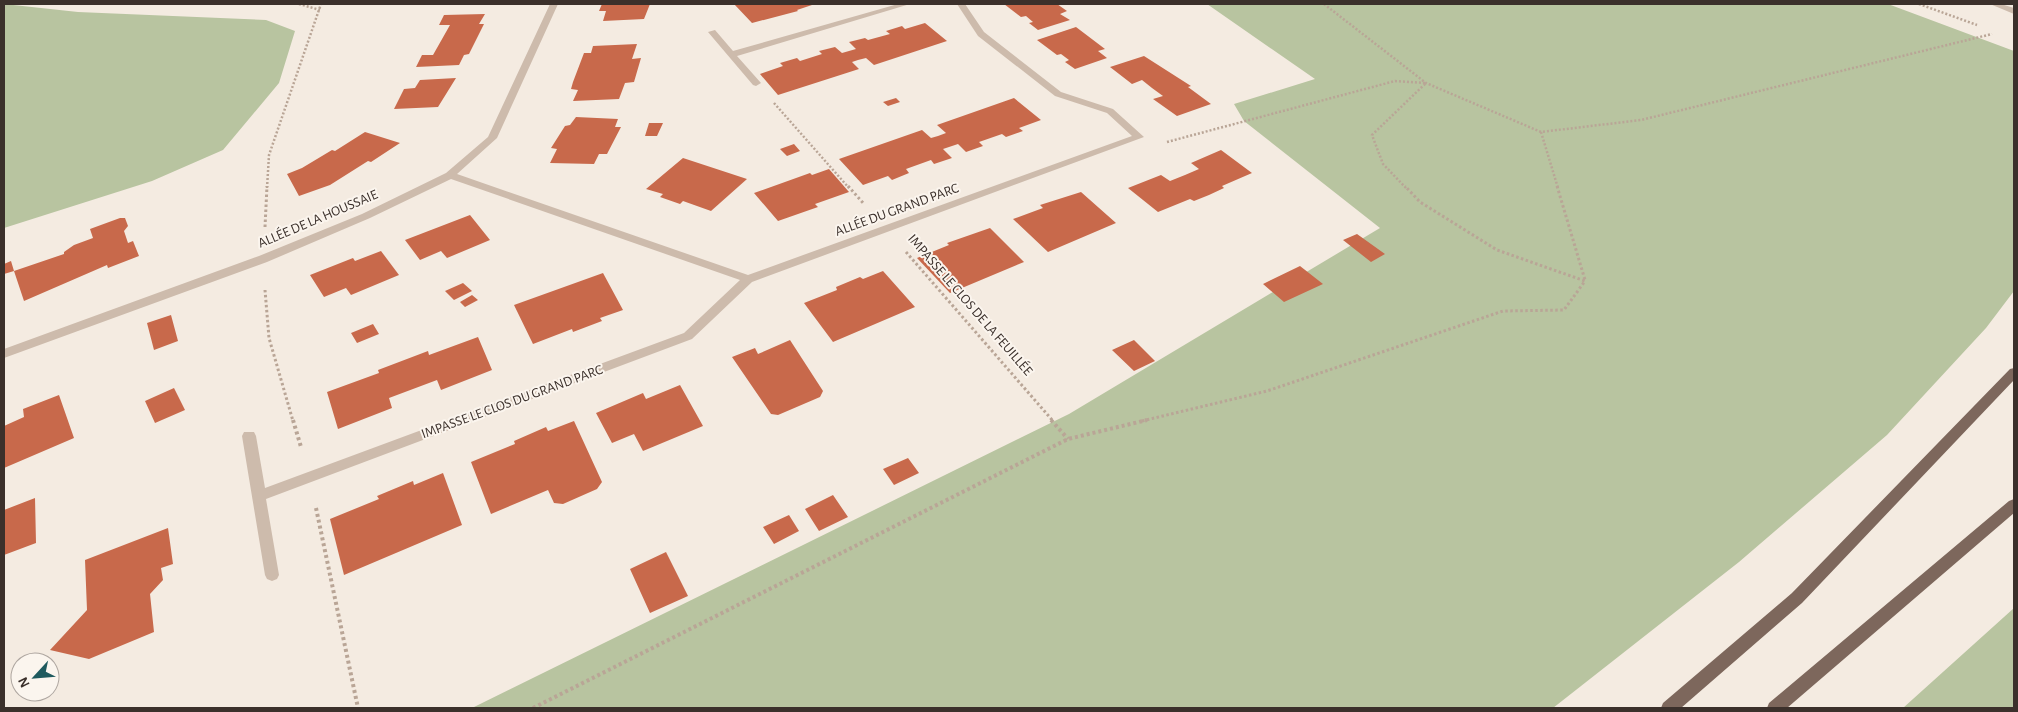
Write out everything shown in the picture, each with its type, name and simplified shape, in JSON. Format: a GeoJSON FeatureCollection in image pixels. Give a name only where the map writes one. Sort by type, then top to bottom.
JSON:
{"type":"FeatureCollection","features":[{"type":"Feature","properties":{"kind":"main road"},"geometry":{"type":"LineString","coordinates":[[1669,708],[1797,598],[2014,372]]}},
{"type":"Feature","properties":{"kind":"main road"},"geometry":{"type":"LineString","coordinates":[[1775,708],[2014,505]]}},
{"type":"Feature","properties":{"kind":"street","name":"ALLÉE DE LA HOUSSAIE"},"geometry":{"type":"LineString","coordinates":[[4,354],[263,259],[366,216],[450,175],[492,138],[554,4]]}},
{"type":"Feature","properties":{"kind":"street"},"geometry":{"type":"LineString","coordinates":[[733,54],[906,4]]}},
{"type":"Feature","properties":{"kind":"street"},"geometry":{"type":"LineString","coordinates":[[961,4],[981,34],[1058,94],[1110,111],[1139,137]]}},
{"type":"Feature","properties":{"kind":"street"},"geometry":{"type":"LineString","coordinates":[[1994,4],[2014,11]]}},
{"type":"Feature","properties":{"kind":"street"},"geometry":{"type":"LineString","coordinates":[[712,32],[733,54],[756,83]]}},
{"type":"Feature","properties":{"kind":"street","name":"ALLÉE DU GRAND PARC"},"geometry":{"type":"LineString","coordinates":[[748,279],[1139,137]]}},
{"type":"Feature","properties":{"kind":"street"},"geometry":{"type":"LineString","coordinates":[[450,175],[748,279]]}},
{"type":"Feature","properties":{"kind":"street","name":"IMPASSE LE CLOS DU GRAND PARC"},"geometry":{"type":"LineString","coordinates":[[259,496],[688,336],[748,279]]}},
{"type":"Feature","properties":{"kind":"street"},"geometry":{"type":"LineString","coordinates":[[249,436],[272,575]]}},
{"type":"Feature","properties":{"kind":"path"},"geometry":{"type":"LineString","coordinates":[[299,4],[320,10]]}},
{"type":"Feature","properties":{"kind":"path"},"geometry":{"type":"LineString","coordinates":[[263,259],[269,155],[320,10],[320,4]]}},
{"type":"Feature","properties":{"kind":"path"},"geometry":{"type":"LineString","coordinates":[[1324,4],[1426,83],[1541,132],[1641,120],[1997,33],[1988,30]]}},
{"type":"Feature","properties":{"kind":"path"},"geometry":{"type":"LineString","coordinates":[[1919,4],[1980,27]]}},
{"type":"Feature","properties":{"kind":"path"},"geometry":{"type":"LineString","coordinates":[[1139,137],[1165,142],[1395,81],[1426,83]]}},
{"type":"Feature","properties":{"kind":"path","name":"IMPASSE LE CLOS DE LA FEUILLÉE"},"geometry":{"type":"LineString","coordinates":[[756,83],[886,229],[1068,439]]}},
{"type":"Feature","properties":{"kind":"path"},"geometry":{"type":"LineString","coordinates":[[1426,83],[1372,135],[1383,164],[1420,202],[1497,250],[1585,281]]}},
{"type":"Feature","properties":{"kind":"path"},"geometry":{"type":"LineString","coordinates":[[1541,132],[1585,281]]}},
{"type":"Feature","properties":{"kind":"path"},"geometry":{"type":"LineString","coordinates":[[533,708],[1068,439],[1266,391],[1503,311],[1564,310],[1585,281]]}},
{"type":"Feature","properties":{"kind":"green space"},"geometry":{"type":"Polygon","coordinates":[[[4,4],[78,12],[266,20],[295,31],[279,83],[223,150],[152,181],[4,228],[4,4]]]}},
{"type":"Feature","properties":{"kind":"green space"},"geometry":{"type":"Polygon","coordinates":[[[1207,4],[1888,4],[2014,51],[2014,291],[1986,328],[1887,435],[1739,562],[1553,708],[472,708],[1069,414],[1380,228],[1244,121],[1234,104],[1315,79],[1207,4]]]}},
{"type":"Feature","properties":{"kind":"green space"},"geometry":{"type":"Polygon","coordinates":[[[2014,608],[2014,708],[1903,708],[2014,608]]]}},
{"type":"Feature","properties":{"kind":"building"},"geometry":{"type":"Polygon","coordinates":[[[602,4],[650,4],[644,19],[603,21],[606,11],[599,11],[602,4]]]}},
{"type":"Feature","properties":{"kind":"building"},"geometry":{"type":"Polygon","coordinates":[[[734,4],[812,5],[798,11],[752,23],[734,4]]]}},
{"type":"Feature","properties":{"kind":"building"},"geometry":{"type":"Polygon","coordinates":[[[1004,4],[1057,4],[1067,11],[1060,14],[1070,20],[1038,30],[1029,23],[1033,22],[1026,16],[1021,17],[1004,4]]]}},
{"type":"Feature","properties":{"kind":"building"},"geometry":{"type":"Polygon","coordinates":[[[485,14],[479,24],[484,24],[469,54],[464,55],[459,65],[416,67],[422,55],[433,55],[450,25],[439,25],[444,15],[485,14]]]}},
{"type":"Feature","properties":{"kind":"building"},"geometry":{"type":"Polygon","coordinates":[[[925,23],[947,41],[874,65],[866,58],[858,60],[852,62],[859,69],[778,95],[760,74],[783,66],[780,63],[797,58],[800,61],[822,54],[819,51],[835,47],[842,53],[856,49],[849,42],[865,38],[868,40],[890,34],[886,31],[902,26],[905,29],[925,23]]]}},
{"type":"Feature","properties":{"kind":"building"},"geometry":{"type":"Polygon","coordinates":[[[1076,27],[1105,49],[1098,51],[1107,58],[1075,69],[1065,62],[1069,60],[1061,54],[1057,55],[1037,40],[1076,27]]]}},
{"type":"Feature","properties":{"kind":"building"},"geometry":{"type":"Polygon","coordinates":[[[637,44],[632,59],[641,58],[634,82],[625,83],[619,99],[573,101],[578,90],[571,89],[584,53],[591,53],[593,46],[637,44]]]}},
{"type":"Feature","properties":{"kind":"building"},"geometry":{"type":"Polygon","coordinates":[[[1144,56],[1191,86],[1188,87],[1211,104],[1177,116],[1153,99],[1163,96],[1142,80],[1132,84],[1110,67],[1144,56]]]}},
{"type":"Feature","properties":{"kind":"building"},"geometry":{"type":"Polygon","coordinates":[[[456,78],[438,107],[394,109],[404,89],[415,88],[420,80],[456,78]]]}},
{"type":"Feature","properties":{"kind":"building"},"geometry":{"type":"Polygon","coordinates":[[[896,98],[900,102],[888,106],[883,102],[896,98]]]}},
{"type":"Feature","properties":{"kind":"building"},"geometry":{"type":"Polygon","coordinates":[[[1014,98],[1041,120],[1019,128],[1023,131],[1006,137],[1002,134],[979,142],[983,146],[966,152],[958,144],[943,149],[952,158],[934,164],[931,160],[906,169],[909,173],[892,180],[888,176],[863,185],[839,159],[922,130],[931,138],[938,136],[946,133],[937,125],[1014,98]]]}},
{"type":"Feature","properties":{"kind":"building"},"geometry":{"type":"Polygon","coordinates":[[[576,117],[618,119],[615,127],[621,127],[607,154],[599,154],[594,164],[550,163],[557,149],[551,148],[565,126],[570,125],[576,117]]]}},
{"type":"Feature","properties":{"kind":"building"},"geometry":{"type":"Polygon","coordinates":[[[649,123],[663,123],[657,136],[645,136],[649,123]]]}},
{"type":"Feature","properties":{"kind":"building"},"geometry":{"type":"Polygon","coordinates":[[[365,132],[400,143],[330,185],[299,196],[287,174],[302,168],[332,150],[335,151],[365,132]]]}},
{"type":"Feature","properties":{"kind":"building"},"geometry":{"type":"Polygon","coordinates":[[[794,144],[800,151],[787,156],[780,149],[794,144]]]}},
{"type":"Feature","properties":{"kind":"building"},"geometry":{"type":"Polygon","coordinates":[[[1221,150],[1252,173],[1222,186],[1224,188],[1209,195],[1194,201],[1190,199],[1158,212],[1128,188],[1161,175],[1170,181],[1185,175],[1199,169],[1191,163],[1221,150]]]}},
{"type":"Feature","properties":{"kind":"building"},"geometry":{"type":"Polygon","coordinates":[[[683,158],[747,179],[711,211],[683,201],[680,204],[660,197],[663,194],[646,189],[683,158]]]}},
{"type":"Feature","properties":{"kind":"building"},"geometry":{"type":"Polygon","coordinates":[[[829,169],[849,192],[815,204],[818,207],[778,221],[754,193],[810,173],[812,175],[829,169]]]}},
{"type":"Feature","properties":{"kind":"building"},"geometry":{"type":"Polygon","coordinates":[[[1081,192],[1116,223],[1048,252],[1013,219],[1043,208],[1040,205],[1081,192]]]}},
{"type":"Feature","properties":{"kind":"building"},"geometry":{"type":"Polygon","coordinates":[[[470,215],[490,240],[447,258],[441,251],[420,260],[405,240],[470,215]]]}},
{"type":"Feature","properties":{"kind":"building"},"geometry":{"type":"Polygon","coordinates":[[[125,218],[128,226],[124,231],[128,243],[133,241],[139,256],[108,268],[107,265],[24,301],[14,271],[64,254],[74,245],[93,238],[90,229],[125,218]]]}},
{"type":"Feature","properties":{"kind":"building"},"geometry":{"type":"Polygon","coordinates":[[[990,228],[1024,262],[950,293],[917,258],[949,245],[947,243],[990,228]]]}},
{"type":"Feature","properties":{"kind":"building"},"geometry":{"type":"Polygon","coordinates":[[[1357,234],[1385,254],[1371,262],[1343,240],[1357,234]]]}},
{"type":"Feature","properties":{"kind":"building"},"geometry":{"type":"Polygon","coordinates":[[[381,251],[399,275],[351,295],[346,288],[324,297],[310,275],[353,258],[355,261],[381,251]]]}},
{"type":"Feature","properties":{"kind":"building"},"geometry":{"type":"Polygon","coordinates":[[[11,261],[14,271],[4,274],[4,264],[11,261]]]}},
{"type":"Feature","properties":{"kind":"building"},"geometry":{"type":"Polygon","coordinates":[[[1300,266],[1323,284],[1284,302],[1263,284],[1300,266]]]}},
{"type":"Feature","properties":{"kind":"building"},"geometry":{"type":"Polygon","coordinates":[[[883,271],[915,307],[833,342],[804,303],[837,290],[836,287],[860,277],[863,279],[883,271]]]}},
{"type":"Feature","properties":{"kind":"building"},"geometry":{"type":"Polygon","coordinates":[[[603,273],[623,310],[600,318],[602,321],[573,332],[572,329],[533,344],[514,305],[603,273]]]}},
{"type":"Feature","properties":{"kind":"building"},"geometry":{"type":"Polygon","coordinates":[[[463,283],[472,291],[454,300],[445,291],[463,283]]]}},
{"type":"Feature","properties":{"kind":"building"},"geometry":{"type":"Polygon","coordinates":[[[472,295],[478,300],[465,307],[460,302],[472,295]]]}},
{"type":"Feature","properties":{"kind":"building"},"geometry":{"type":"Polygon","coordinates":[[[171,315],[178,341],[154,350],[147,323],[171,315]]]}},
{"type":"Feature","properties":{"kind":"building"},"geometry":{"type":"Polygon","coordinates":[[[373,324],[379,334],[357,343],[351,333],[373,324]]]}},
{"type":"Feature","properties":{"kind":"building"},"geometry":{"type":"Polygon","coordinates":[[[478,337],[492,370],[441,390],[437,380],[389,398],[392,408],[338,429],[327,392],[379,373],[378,370],[428,351],[429,355],[478,337]]]}},
{"type":"Feature","properties":{"kind":"building"},"geometry":{"type":"Polygon","coordinates":[[[790,340],[823,391],[820,397],[778,415],[771,414],[732,357],[755,348],[758,354],[790,340]]]}},
{"type":"Feature","properties":{"kind":"building"},"geometry":{"type":"Polygon","coordinates":[[[1134,340],[1155,361],[1134,371],[1112,350],[1134,340]]]}},
{"type":"Feature","properties":{"kind":"building"},"geometry":{"type":"Polygon","coordinates":[[[680,385],[703,426],[643,451],[634,434],[612,443],[596,413],[643,393],[646,399],[680,385]]]}},
{"type":"Feature","properties":{"kind":"building"},"geometry":{"type":"Polygon","coordinates":[[[174,388],[185,410],[155,423],[145,401],[174,388]]]}},
{"type":"Feature","properties":{"kind":"building"},"geometry":{"type":"Polygon","coordinates":[[[59,395],[74,438],[4,468],[4,426],[24,417],[23,409],[59,395]]]}},
{"type":"Feature","properties":{"kind":"building"},"geometry":{"type":"Polygon","coordinates":[[[574,421],[602,482],[597,489],[563,504],[554,503],[548,490],[491,514],[471,462],[515,444],[514,441],[546,427],[548,431],[574,421]]]}},
{"type":"Feature","properties":{"kind":"building"},"geometry":{"type":"Polygon","coordinates":[[[908,458],[919,473],[894,485],[883,469],[908,458]]]}},
{"type":"Feature","properties":{"kind":"building"},"geometry":{"type":"Polygon","coordinates":[[[443,473],[462,525],[344,575],[330,519],[379,499],[377,496],[413,481],[414,485],[443,473]]]}},
{"type":"Feature","properties":{"kind":"building"},"geometry":{"type":"Polygon","coordinates":[[[833,495],[848,517],[819,531],[805,509],[833,495]]]}},
{"type":"Feature","properties":{"kind":"building"},"geometry":{"type":"Polygon","coordinates":[[[35,498],[36,543],[4,555],[4,510],[35,498]]]}},
{"type":"Feature","properties":{"kind":"building"},"geometry":{"type":"Polygon","coordinates":[[[789,515],[799,531],[774,544],[763,527],[789,515]]]}},
{"type":"Feature","properties":{"kind":"building"},"geometry":{"type":"Polygon","coordinates":[[[168,528],[173,564],[161,568],[163,580],[150,594],[154,632],[89,659],[50,650],[87,610],[85,560],[168,528]]]}},
{"type":"Feature","properties":{"kind":"building"},"geometry":{"type":"Polygon","coordinates":[[[666,552],[688,596],[650,613],[630,569],[666,552]]]}}]}
